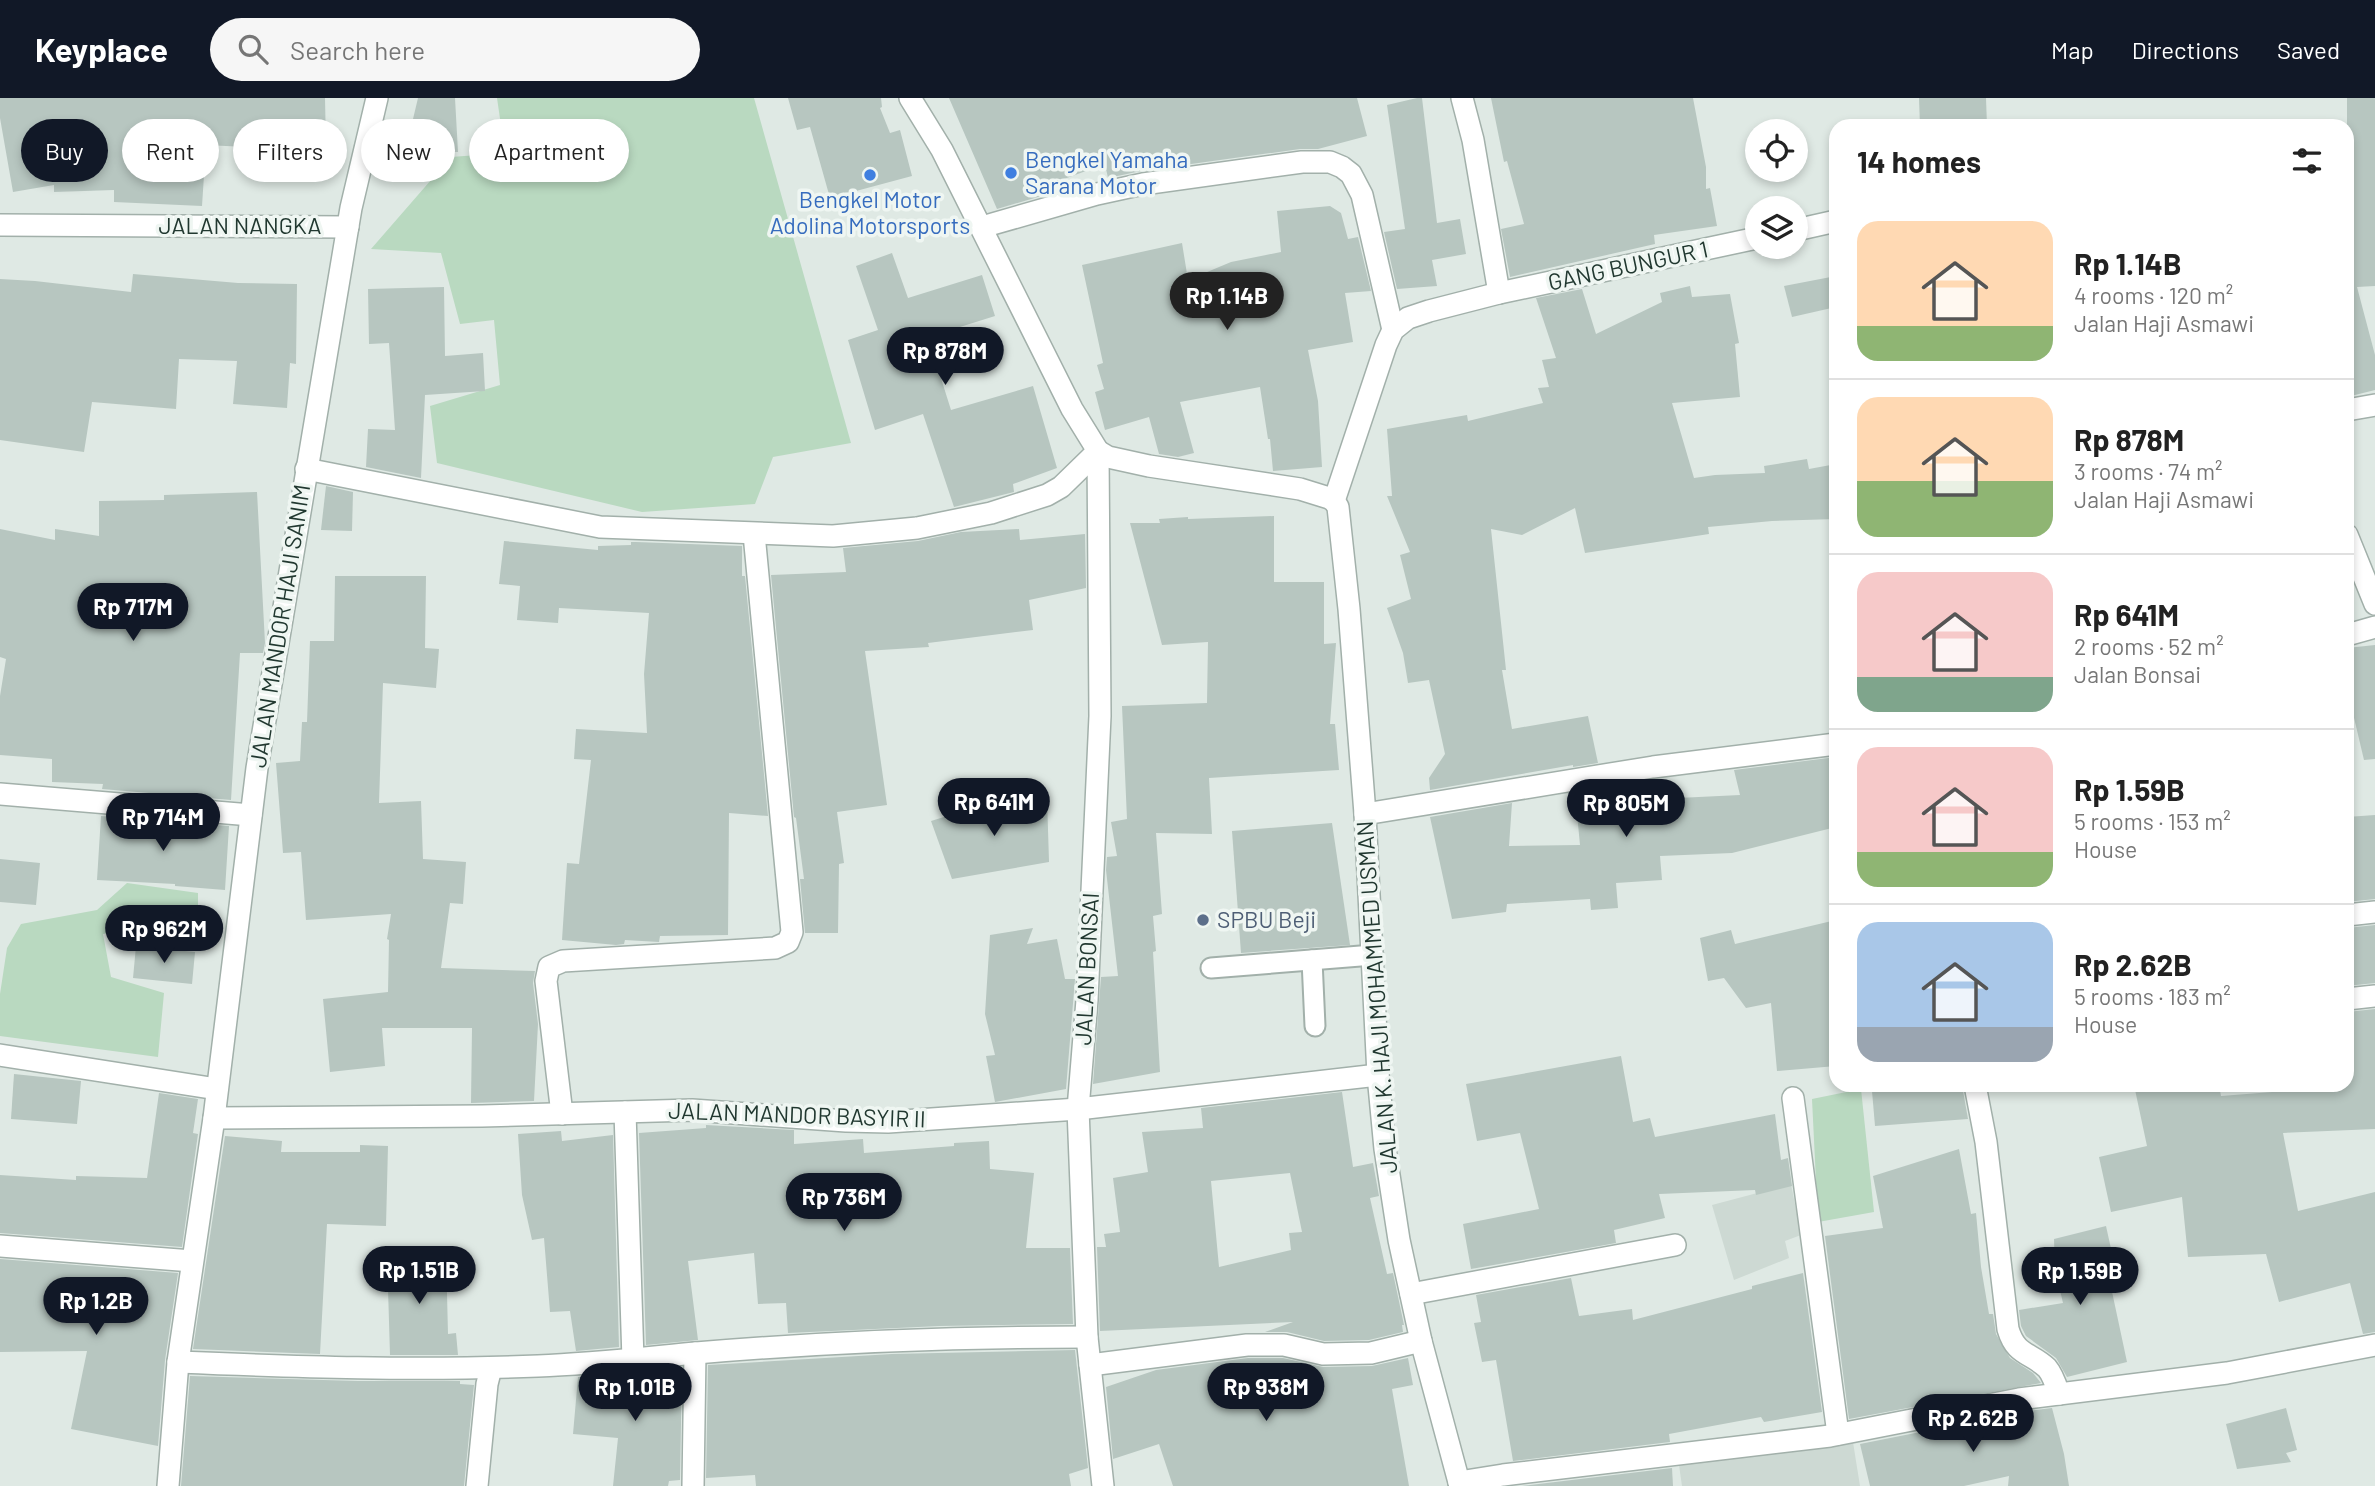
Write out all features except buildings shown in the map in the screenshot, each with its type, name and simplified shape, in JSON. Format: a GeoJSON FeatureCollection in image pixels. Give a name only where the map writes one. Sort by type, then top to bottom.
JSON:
{"type":"FeatureCollection","features":[{"type":"Feature","properties":{"kind":"street","name":"JALAN NANGKA"},"geometry":{"type":"LineString","coordinates":[[0,225],[348,227],[377,98]]}},
{"type":"Feature","properties":{"kind":"street"},"geometry":{"type":"LineString","coordinates":[[910,98],[942,150],[1072,409],[1098,451],[1108,457],[1149,466],[1300,489],[1334,501],[1393,330],[1362,195],[1351,174],[1330,162],[1302,162],[1143,184],[1097,194],[982,227]]}},
{"type":"Feature","properties":{"kind":"street"},"geometry":{"type":"LineString","coordinates":[[1462,98],[1473,140],[1499,293]]}},
{"type":"Feature","properties":{"kind":"street"},"geometry":{"type":"LineString","coordinates":[[1808,227],[1829,222]]}},
{"type":"Feature","properties":{"kind":"street","name":"JALAN MANDOR HAJI SANIM"},"geometry":{"type":"LineString","coordinates":[[168,1486],[178,1362],[214,1118],[257,768],[348,227]]}},
{"type":"Feature","properties":{"kind":"street","name":"GANG BUNGUR 1"},"geometry":{"type":"LineString","coordinates":[[1393,330],[1408,318],[1499,293],[1745,241]]}},
{"type":"Feature","properties":{"kind":"street"},"geometry":{"type":"LineString","coordinates":[[2354,409],[2375,405]]}},
{"type":"Feature","properties":{"kind":"street"},"geometry":{"type":"LineString","coordinates":[[306,469],[600,527],[833,536],[877,533],[990,513],[1047,495],[1062,487],[1098,451]]}},
{"type":"Feature","properties":{"kind":"street","name":"JALAN BONSAI"},"geometry":{"type":"LineString","coordinates":[[1098,451],[1100,716],[1087,1000],[1078,1109],[1087,1337],[1103,1486]]}},
{"type":"Feature","properties":{"kind":"street","name":"JALAN K. HAJI MOHAMMED USMAN"},"geometry":{"type":"LineString","coordinates":[[1334,501],[1338,508],[1349,609],[1365,814],[1378,1075],[1385,1149],[1399,1240],[1421,1341],[1460,1484]]}},
{"type":"Feature","properties":{"kind":"street"},"geometry":{"type":"LineString","coordinates":[[562,1114],[547,981],[548,967],[563,961],[775,948],[788,942],[792,932],[754,534]]}},
{"type":"Feature","properties":{"kind":"street"},"geometry":{"type":"LineString","coordinates":[[2354,552],[2375,604]]}},
{"type":"Feature","properties":{"kind":"street"},"geometry":{"type":"LineString","coordinates":[[2354,633],[2375,627]]}},
{"type":"Feature","properties":{"kind":"street"},"geometry":{"type":"LineString","coordinates":[[1365,814],[1653,767],[1829,745]]}},
{"type":"Feature","properties":{"kind":"street"},"geometry":{"type":"LineString","coordinates":[[0,794],[251,815]]}},
{"type":"Feature","properties":{"kind":"street"},"geometry":{"type":"LineString","coordinates":[[2354,914],[2375,912]]}},
{"type":"Feature","properties":{"kind":"street"},"geometry":{"type":"LineString","coordinates":[[2354,998],[2375,996]]}},
{"type":"Feature","properties":{"kind":"street"},"geometry":{"type":"LineString","coordinates":[[0,1055],[217,1089]]}},
{"type":"Feature","properties":{"kind":"street","name":"JALAN MANDOR BASYIR II"},"geometry":{"type":"LineString","coordinates":[[214,1118],[692,1110],[888,1122],[1078,1109],[1378,1075]]}},
{"type":"Feature","properties":{"kind":"street"},"geometry":{"type":"LineString","coordinates":[[1976,1092],[1986,1142],[2008,1329],[2018,1350],[2046,1367],[2053,1376],[2059,1394]]}},
{"type":"Feature","properties":{"kind":"street"},"geometry":{"type":"LineString","coordinates":[[1793,1098],[1838,1434]]}},
{"type":"Feature","properties":{"kind":"street"},"geometry":{"type":"LineString","coordinates":[[625,1112],[634,1360]]}},
{"type":"Feature","properties":{"kind":"street"},"geometry":{"type":"LineString","coordinates":[[1411,1294],[1675,1245]]}},
{"type":"Feature","properties":{"kind":"street"},"geometry":{"type":"LineString","coordinates":[[0,1246],[192,1261]]}},
{"type":"Feature","properties":{"kind":"street"},"geometry":{"type":"LineString","coordinates":[[178,1362],[311,1368],[491,1368],[883,1341],[1087,1337]]}},
{"type":"Feature","properties":{"kind":"street"},"geometry":{"type":"LineString","coordinates":[[1090,1365],[1247,1345],[1284,1345],[1323,1354],[1371,1353],[1421,1341]]}},
{"type":"Feature","properties":{"kind":"street"},"geometry":{"type":"LineString","coordinates":[[1460,1484],[1503,1475],[1838,1434],[2020,1399],[2227,1373],[2375,1345]]}},
{"type":"Feature","properties":{"kind":"street"},"geometry":{"type":"LineString","coordinates":[[693,1486],[695,1353]]}},
{"type":"Feature","properties":{"kind":"street"},"geometry":{"type":"LineString","coordinates":[[477,1486],[491,1368]]}},
{"type":"Feature","properties":{"kind":"lane"},"geometry":{"type":"LineString","coordinates":[[1211,968],[1373,955]]}},
{"type":"Feature","properties":{"kind":"lane"},"geometry":{"type":"LineString","coordinates":[[1312,960],[1315,1026]]}},
{"type":"Feature","properties":{"kind":"shaded area"},"geometry":{"type":"Polygon","coordinates":[[[1791,1184],[1801,1235],[1785,1241],[1789,1258],[1734,1280],[1712,1205],[1791,1184]]]}},
{"type":"Feature","properties":{"kind":"shaded area"},"geometry":{"type":"Polygon","coordinates":[[[1852,1436],[1860,1486],[1682,1486],[1678,1458],[1852,1436]]]}},
{"type":"Feature","properties":{"kind":"green space"},"geometry":{"type":"Polygon","coordinates":[[[497,98],[754,98],[851,443],[773,457],[755,504],[642,512],[437,463],[430,406],[500,385],[494,320],[460,324],[441,253],[371,249],[429,182],[455,182],[455,157],[469,156],[469,182],[629,182],[629,119],[500,119],[497,98]]]}},
{"type":"Feature","properties":{"kind":"green space"},"geometry":{"type":"Polygon","coordinates":[[[127,883],[198,893],[198,920],[103,934],[111,977],[164,993],[158,1057],[0,1036],[0,994],[7,948],[21,924],[97,910],[127,883]]]}},
{"type":"Feature","properties":{"kind":"green space"},"geometry":{"type":"Polygon","coordinates":[[[1846,1092],[1861,1092],[1874,1212],[1818,1222],[1812,1099],[1846,1092]]]}},
{"type":"Feature","properties":{"kind":"place","name":"Bengkel Yamaha Sarana Motor"},"geometry":{"type":"Point","coordinates":[1011,173]}},
{"type":"Feature","properties":{"kind":"place","name":"Bengkel Motor Adolina Motorsports"},"geometry":{"type":"Point","coordinates":[870,175]}},
{"type":"Feature","properties":{"kind":"place","name":"SPBU Beji"},"geometry":{"type":"Point","coordinates":[1203,920]}}]}
